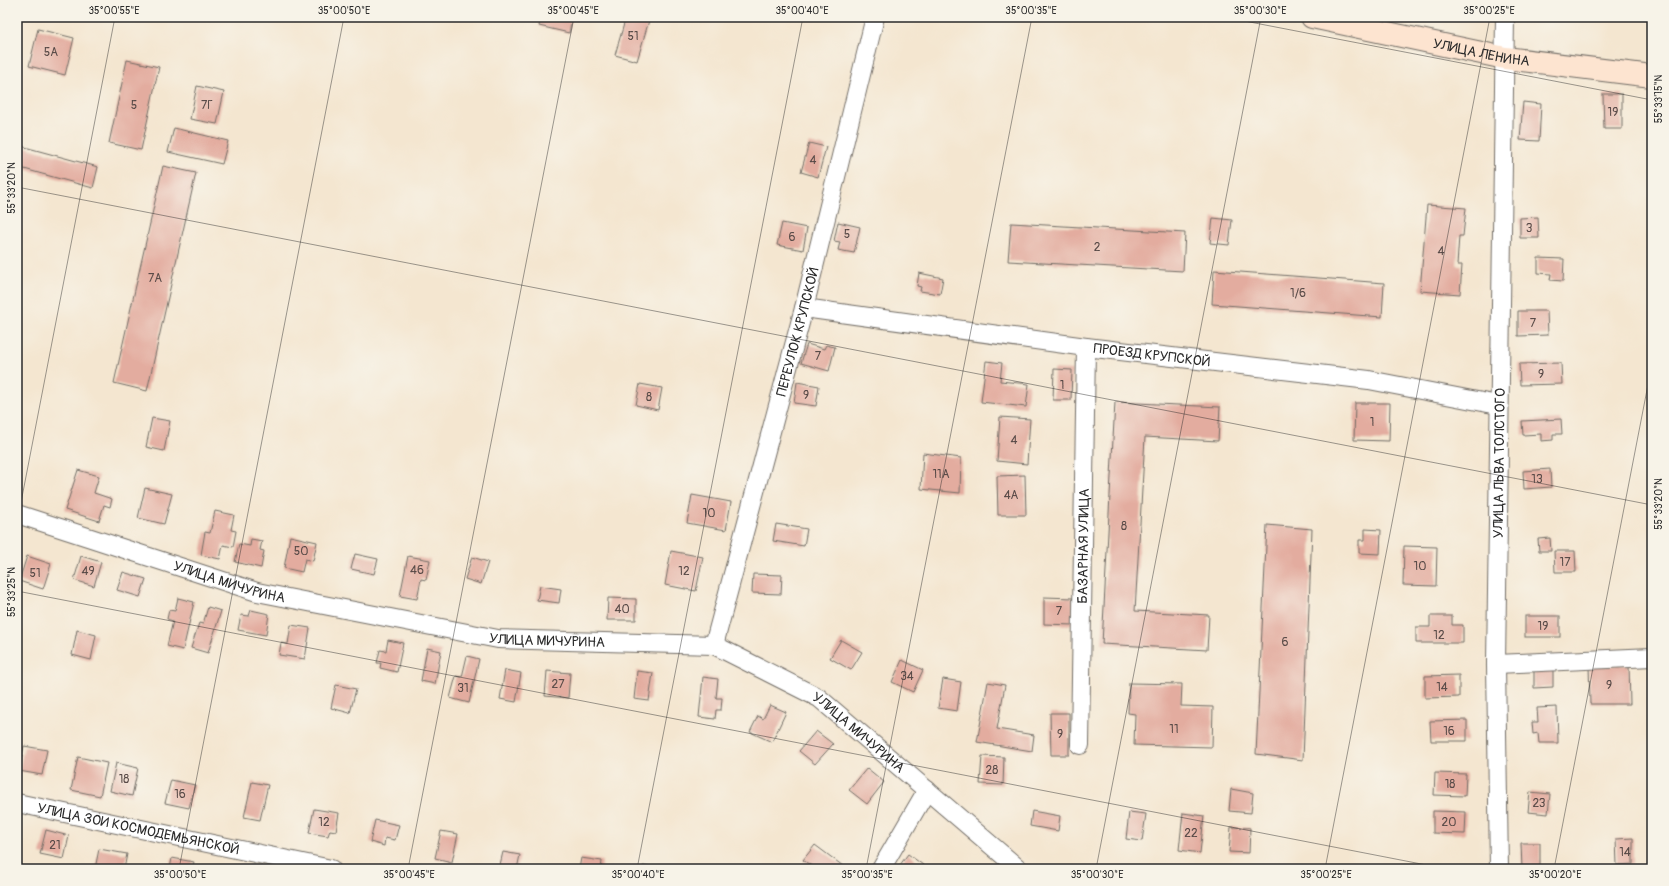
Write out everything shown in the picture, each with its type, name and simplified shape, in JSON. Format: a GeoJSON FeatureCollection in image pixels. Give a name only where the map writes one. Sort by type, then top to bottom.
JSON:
{"type":"FeatureCollection","features":[{"type":"Feature","properties":{"kind":"main road","name":"УЛИЦА ЛЕНИНА"},"geometry":{"type":"LineString","coordinates":[[1312,17],[1505,58],[1652,76]]}},
{"type":"Feature","properties":{"kind":"street","name":"ПЕРЕУЛОК КРУПСКОЙ"},"geometry":{"type":"LineString","coordinates":[[714,645],[804,308],[875,17]]}},
{"type":"Feature","properties":{"kind":"street","name":"УЛИЦА ЛЬВА ТОЛСТОГО"},"geometry":{"type":"LineString","coordinates":[[1499,869],[1496,664],[1498,405],[1505,17]]}},
{"type":"Feature","properties":{"kind":"street","name":"ПРОЕЗД КРУПСКОЙ"},"geometry":{"type":"LineString","coordinates":[[804,308],[1086,347],[1369,380],[1498,405]]}},
{"type":"Feature","properties":{"kind":"street","name":"БАЗАРНАЯ УЛИЦА"},"geometry":{"type":"LineString","coordinates":[[1080,745],[1086,347]]}},
{"type":"Feature","properties":{"kind":"street","name":"УЛИЦА МИЧУРИНА"},"geometry":{"type":"LineString","coordinates":[[17,514],[257,592],[498,638],[714,645],[819,698],[1019,869]]}},
{"type":"Feature","properties":{"kind":"street"},"geometry":{"type":"LineString","coordinates":[[1496,664],[1652,657]]}},
{"type":"Feature","properties":{"kind":"street"},"geometry":{"type":"LineString","coordinates":[[881,869],[927,790]]}},
{"type":"Feature","properties":{"kind":"street","name":"УЛИЦА ЗОИ КОСМОДЕМЬЯНСКОЙ"},"geometry":{"type":"LineString","coordinates":[[17,803],[331,869]]}},
{"type":"Feature","properties":{"kind":"building"},"geometry":{"type":"Polygon","coordinates":[[[541,17],[572,17],[569,33],[539,26],[541,17]]]}},
{"type":"Feature","properties":{"kind":"building"},"geometry":{"type":"Polygon","coordinates":[[[626,17],[650,17],[637,61],[615,55],[626,17]]]}},
{"type":"Feature","properties":{"kind":"building"},"geometry":{"type":"Polygon","coordinates":[[[38,29],[74,38],[65,75],[29,66],[38,29]]]}},
{"type":"Feature","properties":{"kind":"building"},"geometry":{"type":"Polygon","coordinates":[[[127,60],[159,67],[141,150],[109,143],[127,60]]]}},
{"type":"Feature","properties":{"kind":"building"},"geometry":{"type":"Polygon","coordinates":[[[197,86],[224,92],[217,124],[190,119],[197,86]]]}},
{"type":"Feature","properties":{"kind":"building"},"geometry":{"type":"Polygon","coordinates":[[[1603,94],[1622,94],[1622,129],[1604,129],[1603,94]]]}},
{"type":"Feature","properties":{"kind":"building"},"geometry":{"type":"Polygon","coordinates":[[[1523,102],[1541,104],[1539,141],[1520,140],[1523,102]]]}},
{"type":"Feature","properties":{"kind":"building"},"geometry":{"type":"Polygon","coordinates":[[[174,128],[228,141],[222,164],[168,152],[174,128]]]}},
{"type":"Feature","properties":{"kind":"building"},"geometry":{"type":"Polygon","coordinates":[[[809,143],[826,147],[818,177],[801,172],[809,143]]]}},
{"type":"Feature","properties":{"kind":"building"},"geometry":{"type":"Polygon","coordinates":[[[21,146],[98,167],[93,188],[17,167],[21,146]]]}},
{"type":"Feature","properties":{"kind":"building"},"geometry":{"type":"Polygon","coordinates":[[[163,166],[196,173],[147,391],[114,383],[163,166]]]}},
{"type":"Feature","properties":{"kind":"building"},"geometry":{"type":"Polygon","coordinates":[[[1427,205],[1466,208],[1463,236],[1459,236],[1457,265],[1462,265],[1460,294],[1420,291],[1427,205]]]}},
{"type":"Feature","properties":{"kind":"building"},"geometry":{"type":"Polygon","coordinates":[[[1538,217],[1539,238],[1520,238],[1520,218],[1538,217]]]}},
{"type":"Feature","properties":{"kind":"building"},"geometry":{"type":"Polygon","coordinates":[[[1213,218],[1232,220],[1229,245],[1210,243],[1213,218]]]}},
{"type":"Feature","properties":{"kind":"building"},"geometry":{"type":"Polygon","coordinates":[[[838,222],[860,227],[854,253],[838,250],[840,242],[834,241],[838,222]]]}},
{"type":"Feature","properties":{"kind":"building"},"geometry":{"type":"Polygon","coordinates":[[[782,223],[807,228],[803,250],[777,245],[782,223]]]}},
{"type":"Feature","properties":{"kind":"building"},"geometry":{"type":"Polygon","coordinates":[[[1011,223],[1185,233],[1183,271],[1008,261],[1011,223]]]}},
{"type":"Feature","properties":{"kind":"building"},"geometry":{"type":"Polygon","coordinates":[[[1538,258],[1564,259],[1563,281],[1550,280],[1551,274],[1538,273],[1538,258]]]}},
{"type":"Feature","properties":{"kind":"building"},"geometry":{"type":"Polygon","coordinates":[[[1214,270],[1384,283],[1382,317],[1212,304],[1214,270]]]}},
{"type":"Feature","properties":{"kind":"building"},"geometry":{"type":"Polygon","coordinates":[[[919,273],[943,278],[940,294],[920,291],[921,287],[917,286],[919,273]]]}},
{"type":"Feature","properties":{"kind":"building"},"geometry":{"type":"Polygon","coordinates":[[[1518,311],[1547,311],[1548,335],[1518,336],[1518,311]]]}},
{"type":"Feature","properties":{"kind":"building"},"geometry":{"type":"Polygon","coordinates":[[[807,344],[824,349],[826,345],[835,347],[829,371],[801,363],[807,344]]]}},
{"type":"Feature","properties":{"kind":"building"},"geometry":{"type":"Polygon","coordinates":[[[986,361],[1002,363],[1000,381],[1029,384],[1026,407],[981,402],[986,361]]]}},
{"type":"Feature","properties":{"kind":"building"},"geometry":{"type":"Polygon","coordinates":[[[1561,363],[1562,384],[1520,385],[1519,364],[1561,363]]]}},
{"type":"Feature","properties":{"kind":"building"},"geometry":{"type":"Polygon","coordinates":[[[1054,369],[1072,370],[1071,400],[1053,400],[1054,369]]]}},
{"type":"Feature","properties":{"kind":"building"},"geometry":{"type":"Polygon","coordinates":[[[797,382],[819,386],[816,406],[794,403],[797,382]]]}},
{"type":"Feature","properties":{"kind":"building"},"geometry":{"type":"Polygon","coordinates":[[[640,384],[662,388],[658,410],[636,405],[640,384]]]}},
{"type":"Feature","properties":{"kind":"building"},"geometry":{"type":"Polygon","coordinates":[[[1115,402],[1220,407],[1218,441],[1145,437],[1135,611],[1209,615],[1207,650],[1102,644],[1115,402]]]}},
{"type":"Feature","properties":{"kind":"building"},"geometry":{"type":"Polygon","coordinates":[[[1355,403],[1390,403],[1389,441],[1354,440],[1355,403]]]}},
{"type":"Feature","properties":{"kind":"building"},"geometry":{"type":"Polygon","coordinates":[[[1000,417],[1030,419],[1027,464],[997,461],[1000,417]]]}},
{"type":"Feature","properties":{"kind":"building"},"geometry":{"type":"Polygon","coordinates":[[[152,418],[170,421],[164,451],[146,447],[152,418]]]}},
{"type":"Feature","properties":{"kind":"building"},"geometry":{"type":"Polygon","coordinates":[[[1561,419],[1562,434],[1553,434],[1553,440],[1541,441],[1541,434],[1523,435],[1522,421],[1561,419]]]}},
{"type":"Feature","properties":{"kind":"building"},"geometry":{"type":"Polygon","coordinates":[[[923,453],[961,458],[960,493],[921,489],[923,453]]]}},
{"type":"Feature","properties":{"kind":"building"},"geometry":{"type":"Polygon","coordinates":[[[1550,469],[1551,487],[1524,489],[1523,471],[1550,469]]]}},
{"type":"Feature","properties":{"kind":"building"},"geometry":{"type":"Polygon","coordinates":[[[78,470],[99,476],[94,493],[112,499],[110,507],[104,505],[99,521],[65,510],[78,470]]]}},
{"type":"Feature","properties":{"kind":"building"},"geometry":{"type":"Polygon","coordinates":[[[1025,475],[1026,515],[998,515],[997,476],[1025,475]]]}},
{"type":"Feature","properties":{"kind":"building"},"geometry":{"type":"Polygon","coordinates":[[[145,488],[172,494],[164,524],[138,518],[145,488]]]}},
{"type":"Feature","properties":{"kind":"building"},"geometry":{"type":"Polygon","coordinates":[[[692,495],[731,502],[726,530],[687,523],[692,495]]]}},
{"type":"Feature","properties":{"kind":"building"},"geometry":{"type":"Polygon","coordinates":[[[215,511],[234,515],[231,530],[236,531],[233,547],[223,545],[220,559],[201,555],[205,532],[210,533],[215,511]]]}},
{"type":"Feature","properties":{"kind":"building"},"geometry":{"type":"Polygon","coordinates":[[[776,524],[807,529],[804,546],[773,541],[776,524]]]}},
{"type":"Feature","properties":{"kind":"building"},"geometry":{"type":"Polygon","coordinates":[[[1267,525],[1312,529],[1303,760],[1256,754],[1267,525]]]}},
{"type":"Feature","properties":{"kind":"building"},"geometry":{"type":"Polygon","coordinates":[[[1365,529],[1381,530],[1380,554],[1359,553],[1359,540],[1365,540],[1365,529]]]}},
{"type":"Feature","properties":{"kind":"building"},"geometry":{"type":"Polygon","coordinates":[[[290,536],[317,542],[313,561],[305,559],[302,572],[284,568],[290,536]]]}},
{"type":"Feature","properties":{"kind":"building"},"geometry":{"type":"Polygon","coordinates":[[[1550,538],[1551,551],[1539,551],[1538,539],[1550,538]]]}},
{"type":"Feature","properties":{"kind":"building"},"geometry":{"type":"Polygon","coordinates":[[[251,539],[262,541],[260,550],[264,551],[261,568],[235,562],[239,544],[250,546],[251,539]]]}},
{"type":"Feature","properties":{"kind":"building"},"geometry":{"type":"Polygon","coordinates":[[[1404,546],[1437,547],[1436,586],[1403,585],[1404,546]]]}},
{"type":"Feature","properties":{"kind":"building"},"geometry":{"type":"Polygon","coordinates":[[[671,551],[703,557],[696,591],[665,585],[671,551]]]}},
{"type":"Feature","properties":{"kind":"building"},"geometry":{"type":"Polygon","coordinates":[[[1554,551],[1575,551],[1576,572],[1555,572],[1554,551]]]}},
{"type":"Feature","properties":{"kind":"building"},"geometry":{"type":"Polygon","coordinates":[[[355,554],[378,559],[374,574],[351,569],[355,554]]]}},
{"type":"Feature","properties":{"kind":"building"},"geometry":{"type":"Polygon","coordinates":[[[27,556],[51,564],[43,589],[19,581],[27,556]]]}},
{"type":"Feature","properties":{"kind":"building"},"geometry":{"type":"Polygon","coordinates":[[[81,556],[101,562],[94,586],[74,580],[81,556]]]}},
{"type":"Feature","properties":{"kind":"building"},"geometry":{"type":"Polygon","coordinates":[[[408,556],[430,560],[426,580],[421,579],[417,599],[400,596],[408,556]]]}},
{"type":"Feature","properties":{"kind":"building"},"geometry":{"type":"Polygon","coordinates":[[[472,557],[488,562],[481,584],[465,579],[472,557]]]}},
{"type":"Feature","properties":{"kind":"building"},"geometry":{"type":"Polygon","coordinates":[[[123,572],[146,579],[140,597],[117,590],[123,572]]]}},
{"type":"Feature","properties":{"kind":"building"},"geometry":{"type":"Polygon","coordinates":[[[753,574],[782,575],[781,594],[752,593],[753,574]]]}},
{"type":"Feature","properties":{"kind":"building"},"geometry":{"type":"Polygon","coordinates":[[[540,586],[561,589],[559,603],[537,600],[540,586]]]}},
{"type":"Feature","properties":{"kind":"building"},"geometry":{"type":"Polygon","coordinates":[[[1044,597],[1073,598],[1073,625],[1044,624],[1044,597]]]}},
{"type":"Feature","properties":{"kind":"building"},"geometry":{"type":"Polygon","coordinates":[[[178,598],[194,602],[183,650],[167,646],[173,621],[167,619],[169,610],[175,611],[178,598]]]}},
{"type":"Feature","properties":{"kind":"building"},"geometry":{"type":"Polygon","coordinates":[[[608,598],[636,599],[636,620],[607,620],[608,598]]]}},
{"type":"Feature","properties":{"kind":"building"},"geometry":{"type":"Polygon","coordinates":[[[208,607],[221,611],[208,653],[191,648],[199,623],[203,624],[208,607]]]}},
{"type":"Feature","properties":{"kind":"building"},"geometry":{"type":"Polygon","coordinates":[[[251,610],[269,614],[266,635],[238,630],[241,615],[249,616],[251,610]]]}},
{"type":"Feature","properties":{"kind":"building"},"geometry":{"type":"Polygon","coordinates":[[[1430,616],[1452,616],[1452,625],[1463,625],[1463,643],[1416,643],[1416,627],[1430,627],[1430,616]]]}},
{"type":"Feature","properties":{"kind":"building"},"geometry":{"type":"Polygon","coordinates":[[[1525,616],[1560,616],[1560,637],[1525,637],[1525,616]]]}},
{"type":"Feature","properties":{"kind":"building"},"geometry":{"type":"Polygon","coordinates":[[[291,625],[310,628],[305,659],[279,655],[281,643],[288,644],[291,625]]]}},
{"type":"Feature","properties":{"kind":"building"},"geometry":{"type":"Polygon","coordinates":[[[77,630],[96,635],[91,660],[72,655],[77,630]]]}},
{"type":"Feature","properties":{"kind":"building"},"geometry":{"type":"Polygon","coordinates":[[[388,640],[403,643],[397,672],[380,668],[381,663],[377,663],[380,650],[386,651],[388,640]]]}},
{"type":"Feature","properties":{"kind":"building"},"geometry":{"type":"Polygon","coordinates":[[[841,640],[862,652],[851,670],[830,658],[841,640]]]}},
{"type":"Feature","properties":{"kind":"building"},"geometry":{"type":"Polygon","coordinates":[[[427,648],[441,651],[435,684],[421,681],[427,648]]]}},
{"type":"Feature","properties":{"kind":"building"},"geometry":{"type":"Polygon","coordinates":[[[467,656],[479,659],[469,703],[450,698],[456,676],[462,677],[467,656]]]}},
{"type":"Feature","properties":{"kind":"building"},"geometry":{"type":"Polygon","coordinates":[[[902,660],[923,670],[913,692],[892,682],[902,660]]]}},
{"type":"Feature","properties":{"kind":"building"},"geometry":{"type":"Polygon","coordinates":[[[1629,665],[1630,704],[1590,704],[1589,666],[1629,665]]]}},
{"type":"Feature","properties":{"kind":"building"},"geometry":{"type":"Polygon","coordinates":[[[1553,668],[1553,687],[1534,688],[1534,669],[1553,668]]]}},
{"type":"Feature","properties":{"kind":"building"},"geometry":{"type":"Polygon","coordinates":[[[505,670],[521,673],[516,702],[500,699],[505,670]]]}},
{"type":"Feature","properties":{"kind":"building"},"geometry":{"type":"Polygon","coordinates":[[[547,671],[570,673],[568,698],[545,696],[547,671]]]}},
{"type":"Feature","properties":{"kind":"building"},"geometry":{"type":"Polygon","coordinates":[[[637,671],[653,673],[649,701],[634,699],[637,671]]]}},
{"type":"Feature","properties":{"kind":"building"},"geometry":{"type":"Polygon","coordinates":[[[1459,675],[1459,697],[1425,698],[1425,676],[1459,675]]]}},
{"type":"Feature","properties":{"kind":"building"},"geometry":{"type":"Polygon","coordinates":[[[703,677],[718,679],[716,698],[722,698],[721,710],[716,710],[715,719],[699,717],[703,677]]]}},
{"type":"Feature","properties":{"kind":"building"},"geometry":{"type":"Polygon","coordinates":[[[943,679],[961,682],[957,711],[938,708],[943,679]]]}},
{"type":"Feature","properties":{"kind":"building"},"geometry":{"type":"Polygon","coordinates":[[[988,682],[1005,685],[997,729],[1034,735],[1032,751],[977,742],[988,682]]]}},
{"type":"Feature","properties":{"kind":"building"},"geometry":{"type":"Polygon","coordinates":[[[1129,683],[1182,684],[1181,706],[1213,707],[1212,747],[1134,745],[1135,714],[1128,713],[1129,683]]]}},
{"type":"Feature","properties":{"kind":"building"},"geometry":{"type":"Polygon","coordinates":[[[336,685],[356,689],[350,713],[331,708],[336,685]]]}},
{"type":"Feature","properties":{"kind":"building"},"geometry":{"type":"Polygon","coordinates":[[[770,705],[786,712],[772,742],[750,732],[758,716],[763,719],[770,705]]]}},
{"type":"Feature","properties":{"kind":"building"},"geometry":{"type":"Polygon","coordinates":[[[1557,707],[1558,743],[1539,743],[1538,733],[1533,734],[1532,722],[1538,722],[1537,708],[1557,707]]]}},
{"type":"Feature","properties":{"kind":"building"},"geometry":{"type":"Polygon","coordinates":[[[1050,713],[1069,713],[1069,755],[1051,755],[1050,713]]]}},
{"type":"Feature","properties":{"kind":"building"},"geometry":{"type":"Polygon","coordinates":[[[1467,720],[1467,741],[1431,741],[1430,721],[1467,720]]]}},
{"type":"Feature","properties":{"kind":"building"},"geometry":{"type":"Polygon","coordinates":[[[816,731],[833,744],[815,764],[799,751],[816,731]]]}},
{"type":"Feature","properties":{"kind":"building"},"geometry":{"type":"Polygon","coordinates":[[[24,746],[47,750],[42,775],[19,771],[24,746]]]}},
{"type":"Feature","properties":{"kind":"building"},"geometry":{"type":"Polygon","coordinates":[[[982,756],[1004,757],[1003,785],[980,784],[982,756]]]}},
{"type":"Feature","properties":{"kind":"building"},"geometry":{"type":"Polygon","coordinates":[[[78,757],[107,763],[100,796],[71,790],[78,757]]]}},
{"type":"Feature","properties":{"kind":"building"},"geometry":{"type":"Polygon","coordinates":[[[116,763],[138,768],[132,796],[110,791],[116,763]]]}},
{"type":"Feature","properties":{"kind":"building"},"geometry":{"type":"Polygon","coordinates":[[[867,768],[884,782],[867,804],[849,790],[867,768]]]}},
{"type":"Feature","properties":{"kind":"building"},"geometry":{"type":"Polygon","coordinates":[[[1435,773],[1466,774],[1465,796],[1434,795],[1435,773]]]}},
{"type":"Feature","properties":{"kind":"building"},"geometry":{"type":"Polygon","coordinates":[[[171,780],[195,785],[189,808],[165,803],[171,780]]]}},
{"type":"Feature","properties":{"kind":"building"},"geometry":{"type":"Polygon","coordinates":[[[252,782],[268,785],[260,820],[244,817],[252,782]]]}},
{"type":"Feature","properties":{"kind":"building"},"geometry":{"type":"Polygon","coordinates":[[[1231,789],[1253,793],[1251,813],[1229,811],[1231,789]]]}},
{"type":"Feature","properties":{"kind":"building"},"geometry":{"type":"Polygon","coordinates":[[[1530,792],[1550,794],[1548,814],[1528,812],[1530,792]]]}},
{"type":"Feature","properties":{"kind":"building"},"geometry":{"type":"Polygon","coordinates":[[[314,809],[339,813],[336,831],[330,830],[328,836],[309,833],[314,809]]]}},
{"type":"Feature","properties":{"kind":"building"},"geometry":{"type":"Polygon","coordinates":[[[1032,811],[1060,816],[1058,831],[1030,826],[1032,811]]]}},
{"type":"Feature","properties":{"kind":"building"},"geometry":{"type":"Polygon","coordinates":[[[1433,811],[1466,812],[1465,834],[1433,833],[1433,811]]]}},
{"type":"Feature","properties":{"kind":"building"},"geometry":{"type":"Polygon","coordinates":[[[1129,812],[1146,814],[1142,841],[1126,839],[1129,812]]]}},
{"type":"Feature","properties":{"kind":"building"},"geometry":{"type":"Polygon","coordinates":[[[1183,813],[1204,816],[1200,853],[1179,850],[1183,813]]]}},
{"type":"Feature","properties":{"kind":"building"},"geometry":{"type":"Polygon","coordinates":[[[375,820],[399,825],[395,840],[385,838],[384,846],[370,842],[375,820]]]}},
{"type":"Feature","properties":{"kind":"building"},"geometry":{"type":"Polygon","coordinates":[[[1231,827],[1250,828],[1249,853],[1229,852],[1231,827]]]}},
{"type":"Feature","properties":{"kind":"building"},"geometry":{"type":"Polygon","coordinates":[[[46,830],[69,836],[64,859],[40,854],[46,830]]]}},
{"type":"Feature","properties":{"kind":"building"},"geometry":{"type":"Polygon","coordinates":[[[441,831],[458,834],[452,862],[435,858],[441,831]]]}},
{"type":"Feature","properties":{"kind":"building"},"geometry":{"type":"Polygon","coordinates":[[[1633,838],[1633,864],[1617,865],[1616,839],[1633,838]]]}},
{"type":"Feature","properties":{"kind":"building"},"geometry":{"type":"Polygon","coordinates":[[[1521,843],[1540,843],[1540,869],[1522,869],[1521,843]]]}},
{"type":"Feature","properties":{"kind":"building"},"geometry":{"type":"Polygon","coordinates":[[[815,845],[847,869],[816,869],[803,860],[815,845]]]}},
{"type":"Feature","properties":{"kind":"building"},"geometry":{"type":"Polygon","coordinates":[[[99,849],[127,854],[124,869],[95,869],[99,849]]]}},
{"type":"Feature","properties":{"kind":"building"},"geometry":{"type":"Polygon","coordinates":[[[503,852],[520,855],[517,869],[499,869],[503,852]]]}},
{"type":"Feature","properties":{"kind":"building"},"geometry":{"type":"Polygon","coordinates":[[[908,854],[923,865],[920,869],[897,869],[908,854]]]}},
{"type":"Feature","properties":{"kind":"building"},"geometry":{"type":"Polygon","coordinates":[[[172,858],[194,862],[192,869],[170,869],[172,858]]]}},
{"type":"Feature","properties":{"kind":"building"},"geometry":{"type":"Polygon","coordinates":[[[581,858],[602,861],[601,869],[579,869],[581,858]]]}},
{"type":"Feature","properties":{"kind":"building"},"geometry":{"type":"Polygon","coordinates":[[[643,866],[655,868],[655,869],[642,869],[643,866]]]}}]}
